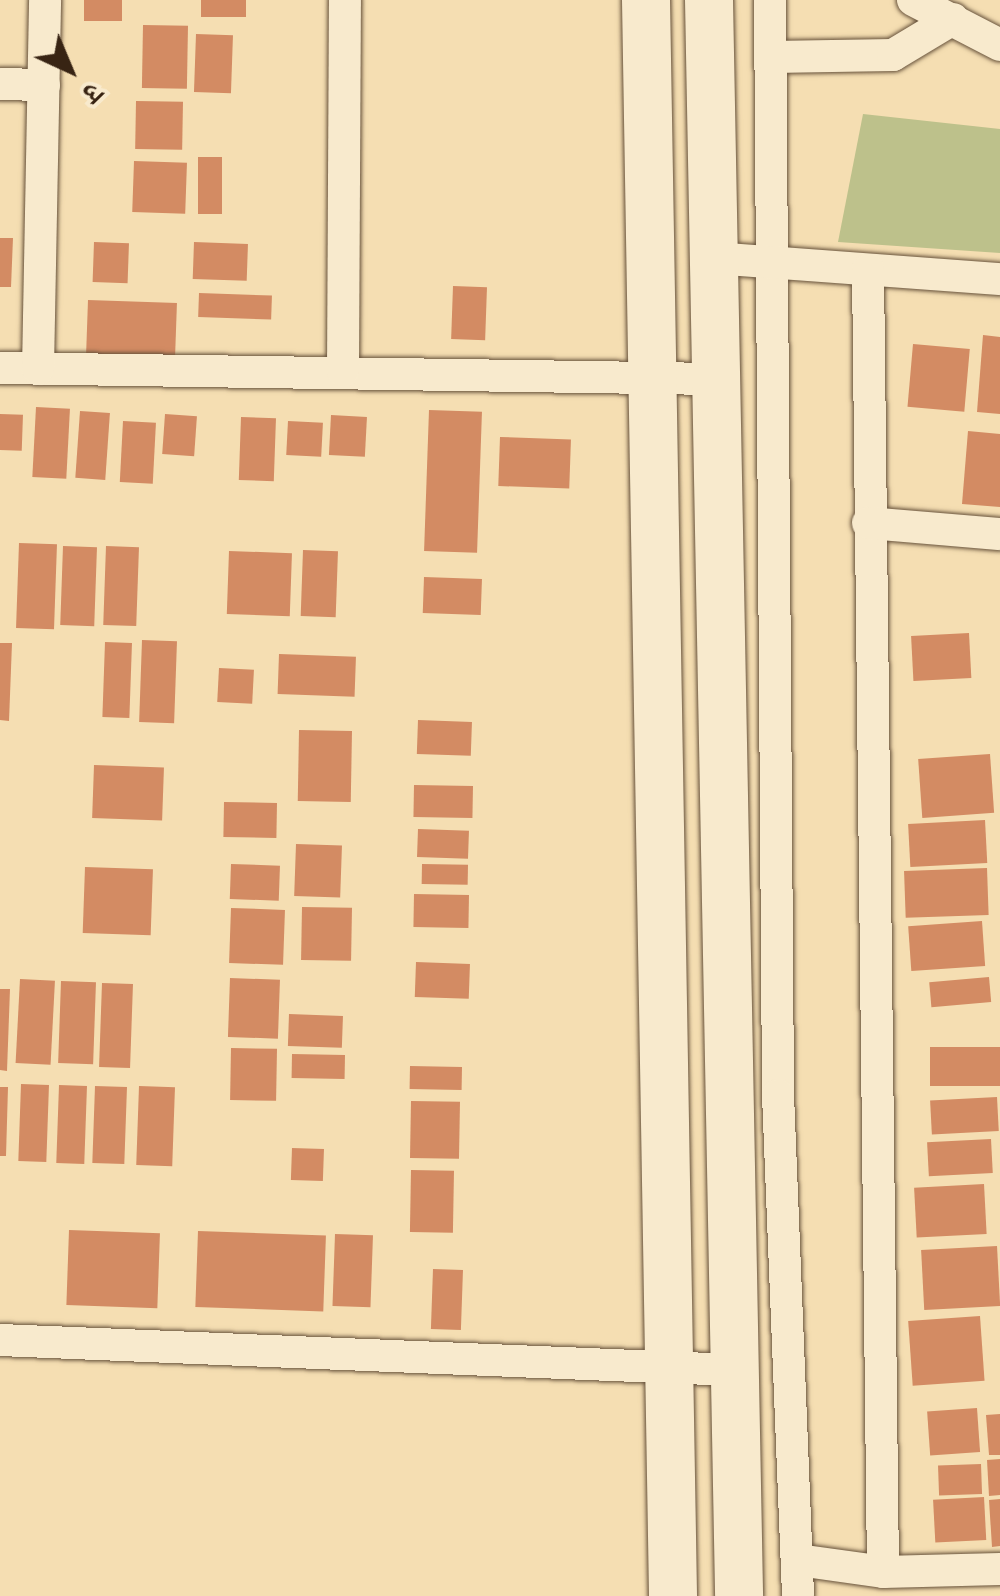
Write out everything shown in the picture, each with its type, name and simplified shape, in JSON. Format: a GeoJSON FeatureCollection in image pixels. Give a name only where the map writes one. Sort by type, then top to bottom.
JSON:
{"type":"FeatureCollection","features":[{"type":"Feature","properties":{"kind":"street"},"geometry":{"type":"LineString","coordinates":[[38,368],[45,0]]}},
{"type":"Feature","properties":{"kind":"street"},"geometry":{"type":"LineString","coordinates":[[343,371],[345,0]]}},
{"type":"Feature","properties":{"kind":"street"},"geometry":{"type":"LineString","coordinates":[[646,0],[673,1596]]}},
{"type":"Feature","properties":{"kind":"street"},"geometry":{"type":"LineString","coordinates":[[709,0],[739,1596]]}},
{"type":"Feature","properties":{"kind":"street"},"geometry":{"type":"LineString","coordinates":[[770,0],[778,1095],[798,1596]]}},
{"type":"Feature","properties":{"kind":"street"},"geometry":{"type":"LineString","coordinates":[[913,0],[1000,45]]}},
{"type":"Feature","properties":{"kind":"street"},"geometry":{"type":"LineString","coordinates":[[772,57],[893,55],[953,19]]}},
{"type":"Feature","properties":{"kind":"street"},"geometry":{"type":"LineString","coordinates":[[0,84],[44,84]]}},
{"type":"Feature","properties":{"kind":"street"},"geometry":{"type":"LineString","coordinates":[[712,258],[1000,279]]}},
{"type":"Feature","properties":{"kind":"street"},"geometry":{"type":"LineString","coordinates":[[868,270],[883,1572]]}},
{"type":"Feature","properties":{"kind":"street"},"geometry":{"type":"LineString","coordinates":[[0,368],[714,379]]}},
{"type":"Feature","properties":{"kind":"street"},"geometry":{"type":"LineString","coordinates":[[868,523],[1000,534]]}},
{"type":"Feature","properties":{"kind":"street"},"geometry":{"type":"LineString","coordinates":[[0,1340],[734,1370]]}},
{"type":"Feature","properties":{"kind":"street"},"geometry":{"type":"LineString","coordinates":[[798,1560],[883,1572],[1000,1570]]}},
{"type":"Feature","properties":{"kind":"green space"},"geometry":{"type":"Polygon","coordinates":[[[863,114],[1000,129],[1000,253],[838,242],[863,114]]]}},
{"type":"Feature","properties":{"kind":"building"},"geometry":{"type":"Polygon","coordinates":[[[84,0],[122,0],[122,21],[84,21],[84,0]]]}},
{"type":"Feature","properties":{"kind":"building"},"geometry":{"type":"Polygon","coordinates":[[[201,0],[246,0],[246,17],[201,17],[201,0]]]}},
{"type":"Feature","properties":{"kind":"building"},"geometry":{"type":"Polygon","coordinates":[[[143,25],[188,26],[187,89],[142,88],[143,25]]]}},
{"type":"Feature","properties":{"kind":"building"},"geometry":{"type":"Polygon","coordinates":[[[196,34],[233,35],[231,93],[194,92],[196,34]]]}},
{"type":"Feature","properties":{"kind":"building"},"geometry":{"type":"Polygon","coordinates":[[[136,101],[183,102],[182,150],[135,149],[136,101]]]}},
{"type":"Feature","properties":{"kind":"building"},"geometry":{"type":"Polygon","coordinates":[[[198,157],[222,157],[222,214],[198,214],[198,157]]]}},
{"type":"Feature","properties":{"kind":"building"},"geometry":{"type":"Polygon","coordinates":[[[134,161],[187,163],[185,214],[132,212],[134,161]]]}},
{"type":"Feature","properties":{"kind":"building"},"geometry":{"type":"Polygon","coordinates":[[[0,238],[13,238],[11,287],[0,287],[0,238]]]}},
{"type":"Feature","properties":{"kind":"building"},"geometry":{"type":"Polygon","coordinates":[[[94,242],[129,243],[128,283],[93,282],[94,242]]]}},
{"type":"Feature","properties":{"kind":"building"},"geometry":{"type":"Polygon","coordinates":[[[194,242],[248,244],[247,281],[193,279],[194,242]]]}},
{"type":"Feature","properties":{"kind":"building"},"geometry":{"type":"Polygon","coordinates":[[[453,286],[487,287],[485,340],[451,339],[453,286]]]}},
{"type":"Feature","properties":{"kind":"building"},"geometry":{"type":"Polygon","coordinates":[[[199,293],[272,296],[271,320],[198,317],[199,293]]]}},
{"type":"Feature","properties":{"kind":"building"},"geometry":{"type":"Polygon","coordinates":[[[88,300],[177,303],[175,360],[86,357],[88,300]]]}},
{"type":"Feature","properties":{"kind":"building"},"geometry":{"type":"Polygon","coordinates":[[[983,335],[1000,337],[1000,414],[977,412],[983,335]]]}},
{"type":"Feature","properties":{"kind":"building"},"geometry":{"type":"Polygon","coordinates":[[[913,344],[970,349],[964,412],[908,407],[913,344]]]}},
{"type":"Feature","properties":{"kind":"building"},"geometry":{"type":"Polygon","coordinates":[[[36,407],[70,409],[66,479],[32,477],[36,407]]]}},
{"type":"Feature","properties":{"kind":"building"},"geometry":{"type":"Polygon","coordinates":[[[429,410],[482,412],[477,553],[424,551],[429,410]]]}},
{"type":"Feature","properties":{"kind":"building"},"geometry":{"type":"Polygon","coordinates":[[[80,411],[110,413],[105,480],[75,478],[80,411]]]}},
{"type":"Feature","properties":{"kind":"building"},"geometry":{"type":"Polygon","coordinates":[[[0,414],[23,415],[22,451],[0,450],[0,414]]]}},
{"type":"Feature","properties":{"kind":"building"},"geometry":{"type":"Polygon","coordinates":[[[165,414],[197,416],[194,456],[162,454],[165,414]]]}},
{"type":"Feature","properties":{"kind":"building"},"geometry":{"type":"Polygon","coordinates":[[[331,415],[367,417],[365,457],[329,455],[331,415]]]}},
{"type":"Feature","properties":{"kind":"building"},"geometry":{"type":"Polygon","coordinates":[[[241,417],[276,418],[274,481],[239,480],[241,417]]]}},
{"type":"Feature","properties":{"kind":"building"},"geometry":{"type":"Polygon","coordinates":[[[123,421],[156,423],[153,484],[120,482],[123,421]]]}},
{"type":"Feature","properties":{"kind":"building"},"geometry":{"type":"Polygon","coordinates":[[[288,421],[323,423],[321,457],[286,455],[288,421]]]}},
{"type":"Feature","properties":{"kind":"building"},"geometry":{"type":"Polygon","coordinates":[[[968,431],[1000,434],[1000,507],[962,504],[968,431]]]}},
{"type":"Feature","properties":{"kind":"building"},"geometry":{"type":"Polygon","coordinates":[[[500,437],[571,439],[569,488],[498,486],[500,437]]]}},
{"type":"Feature","properties":{"kind":"building"},"geometry":{"type":"Polygon","coordinates":[[[19,543],[57,544],[54,629],[16,628],[19,543]]]}},
{"type":"Feature","properties":{"kind":"building"},"geometry":{"type":"Polygon","coordinates":[[[63,546],[97,547],[94,626],[60,625],[63,546]]]}},
{"type":"Feature","properties":{"kind":"building"},"geometry":{"type":"Polygon","coordinates":[[[106,546],[139,547],[136,626],[103,625],[106,546]]]}},
{"type":"Feature","properties":{"kind":"building"},"geometry":{"type":"Polygon","coordinates":[[[303,550],[338,551],[336,617],[301,616],[303,550]]]}},
{"type":"Feature","properties":{"kind":"building"},"geometry":{"type":"Polygon","coordinates":[[[229,551],[292,553],[290,616],[227,614],[229,551]]]}},
{"type":"Feature","properties":{"kind":"building"},"geometry":{"type":"Polygon","coordinates":[[[424,577],[482,579],[481,615],[423,613],[424,577]]]}},
{"type":"Feature","properties":{"kind":"building"},"geometry":{"type":"Polygon","coordinates":[[[969,633],[971,678],[913,681],[911,636],[969,633]]]}},
{"type":"Feature","properties":{"kind":"building"},"geometry":{"type":"Polygon","coordinates":[[[142,640],[177,641],[174,723],[139,722],[142,640]]]}},
{"type":"Feature","properties":{"kind":"building"},"geometry":{"type":"Polygon","coordinates":[[[105,642],[132,643],[129,718],[102,717],[105,642]]]}},
{"type":"Feature","properties":{"kind":"building"},"geometry":{"type":"Polygon","coordinates":[[[0,643],[12,643],[9,721],[0,720],[0,643]]]}},
{"type":"Feature","properties":{"kind":"building"},"geometry":{"type":"Polygon","coordinates":[[[279,654],[356,657],[355,697],[278,694],[279,654]]]}},
{"type":"Feature","properties":{"kind":"building"},"geometry":{"type":"Polygon","coordinates":[[[219,668],[254,670],[252,704],[217,702],[219,668]]]}},
{"type":"Feature","properties":{"kind":"building"},"geometry":{"type":"Polygon","coordinates":[[[418,720],[472,722],[471,756],[417,754],[418,720]]]}},
{"type":"Feature","properties":{"kind":"building"},"geometry":{"type":"Polygon","coordinates":[[[299,730],[352,731],[351,802],[298,801],[299,730]]]}},
{"type":"Feature","properties":{"kind":"building"},"geometry":{"type":"Polygon","coordinates":[[[990,754],[994,813],[922,818],[918,759],[990,754]]]}},
{"type":"Feature","properties":{"kind":"building"},"geometry":{"type":"Polygon","coordinates":[[[94,765],[164,767],[162,820],[92,818],[94,765]]]}},
{"type":"Feature","properties":{"kind":"building"},"geometry":{"type":"Polygon","coordinates":[[[414,785],[473,786],[472,818],[413,817],[414,785]]]}},
{"type":"Feature","properties":{"kind":"building"},"geometry":{"type":"Polygon","coordinates":[[[224,802],[277,803],[276,838],[223,837],[224,802]]]}},
{"type":"Feature","properties":{"kind":"building"},"geometry":{"type":"Polygon","coordinates":[[[985,820],[987,863],[910,867],[908,824],[985,820]]]}},
{"type":"Feature","properties":{"kind":"building"},"geometry":{"type":"Polygon","coordinates":[[[418,829],[469,831],[468,859],[417,857],[418,829]]]}},
{"type":"Feature","properties":{"kind":"building"},"geometry":{"type":"Polygon","coordinates":[[[296,844],[342,846],[340,898],[294,896],[296,844]]]}},
{"type":"Feature","properties":{"kind":"building"},"geometry":{"type":"Polygon","coordinates":[[[231,864],[280,866],[279,901],[230,899],[231,864]]]}},
{"type":"Feature","properties":{"kind":"building"},"geometry":{"type":"Polygon","coordinates":[[[422,864],[468,865],[468,885],[422,884],[422,864]]]}},
{"type":"Feature","properties":{"kind":"building"},"geometry":{"type":"Polygon","coordinates":[[[85,867],[153,869],[151,935],[83,933],[85,867]]]}},
{"type":"Feature","properties":{"kind":"building"},"geometry":{"type":"Polygon","coordinates":[[[987,868],[989,915],[906,918],[904,871],[987,868]]]}},
{"type":"Feature","properties":{"kind":"building"},"geometry":{"type":"Polygon","coordinates":[[[414,894],[469,895],[468,928],[413,927],[414,894]]]}},
{"type":"Feature","properties":{"kind":"building"},"geometry":{"type":"Polygon","coordinates":[[[302,907],[352,908],[351,961],[301,960],[302,907]]]}},
{"type":"Feature","properties":{"kind":"building"},"geometry":{"type":"Polygon","coordinates":[[[231,908],[285,910],[283,965],[229,963],[231,908]]]}},
{"type":"Feature","properties":{"kind":"building"},"geometry":{"type":"Polygon","coordinates":[[[982,921],[985,966],[911,971],[908,926],[982,921]]]}},
{"type":"Feature","properties":{"kind":"building"},"geometry":{"type":"Polygon","coordinates":[[[416,962],[470,964],[469,999],[415,997],[416,962]]]}},
{"type":"Feature","properties":{"kind":"building"},"geometry":{"type":"Polygon","coordinates":[[[989,977],[991,1002],[931,1007],[929,982],[989,977]]]}},
{"type":"Feature","properties":{"kind":"building"},"geometry":{"type":"Polygon","coordinates":[[[230,978],[280,980],[278,1039],[228,1037],[230,978]]]}},
{"type":"Feature","properties":{"kind":"building"},"geometry":{"type":"Polygon","coordinates":[[[20,979],[55,981],[51,1065],[16,1063],[20,979]]]}},
{"type":"Feature","properties":{"kind":"building"},"geometry":{"type":"Polygon","coordinates":[[[61,981],[96,982],[93,1064],[58,1063],[61,981]]]}},
{"type":"Feature","properties":{"kind":"building"},"geometry":{"type":"Polygon","coordinates":[[[102,983],[133,984],[130,1068],[99,1067],[102,983]]]}},
{"type":"Feature","properties":{"kind":"building"},"geometry":{"type":"Polygon","coordinates":[[[0,989],[10,989],[7,1071],[0,1070],[0,989]]]}},
{"type":"Feature","properties":{"kind":"building"},"geometry":{"type":"Polygon","coordinates":[[[289,1014],[343,1016],[342,1048],[288,1046],[289,1014]]]}},
{"type":"Feature","properties":{"kind":"building"},"geometry":{"type":"Polygon","coordinates":[[[930,1047],[1000,1047],[1000,1086],[930,1086],[930,1047]]]}},
{"type":"Feature","properties":{"kind":"building"},"geometry":{"type":"Polygon","coordinates":[[[231,1048],[277,1049],[276,1101],[230,1100],[231,1048]]]}},
{"type":"Feature","properties":{"kind":"building"},"geometry":{"type":"Polygon","coordinates":[[[292,1054],[345,1055],[345,1079],[292,1078],[292,1054]]]}},
{"type":"Feature","properties":{"kind":"building"},"geometry":{"type":"Polygon","coordinates":[[[410,1066],[462,1067],[462,1090],[410,1089],[410,1066]]]}},
{"type":"Feature","properties":{"kind":"building"},"geometry":{"type":"Polygon","coordinates":[[[21,1084],[49,1085],[46,1162],[18,1161],[21,1084]]]}},
{"type":"Feature","properties":{"kind":"building"},"geometry":{"type":"Polygon","coordinates":[[[59,1085],[87,1086],[84,1164],[56,1163],[59,1085]]]}},
{"type":"Feature","properties":{"kind":"building"},"geometry":{"type":"Polygon","coordinates":[[[95,1086],[127,1087],[124,1164],[92,1163],[95,1086]]]}},
{"type":"Feature","properties":{"kind":"building"},"geometry":{"type":"Polygon","coordinates":[[[139,1086],[175,1087],[172,1166],[136,1165],[139,1086]]]}},
{"type":"Feature","properties":{"kind":"building"},"geometry":{"type":"Polygon","coordinates":[[[0,1087],[8,1087],[6,1156],[0,1156],[0,1087]]]}},
{"type":"Feature","properties":{"kind":"building"},"geometry":{"type":"Polygon","coordinates":[[[997,1097],[999,1131],[932,1134],[930,1101],[997,1097]]]}},
{"type":"Feature","properties":{"kind":"building"},"geometry":{"type":"Polygon","coordinates":[[[411,1101],[460,1102],[459,1159],[410,1158],[411,1101]]]}},
{"type":"Feature","properties":{"kind":"building"},"geometry":{"type":"Polygon","coordinates":[[[991,1139],[993,1173],[929,1176],[927,1142],[991,1139]]]}},
{"type":"Feature","properties":{"kind":"building"},"geometry":{"type":"Polygon","coordinates":[[[292,1148],[324,1149],[323,1181],[291,1180],[292,1148]]]}},
{"type":"Feature","properties":{"kind":"building"},"geometry":{"type":"Polygon","coordinates":[[[411,1170],[454,1171],[453,1233],[410,1232],[411,1170]]]}},
{"type":"Feature","properties":{"kind":"building"},"geometry":{"type":"Polygon","coordinates":[[[984,1184],[987,1234],[917,1238],[914,1188],[984,1184]]]}},
{"type":"Feature","properties":{"kind":"building"},"geometry":{"type":"Polygon","coordinates":[[[69,1230],[160,1233],[157,1308],[66,1305],[69,1230]]]}},
{"type":"Feature","properties":{"kind":"building"},"geometry":{"type":"Polygon","coordinates":[[[198,1231],[326,1235],[323,1311],[195,1307],[198,1231]]]}},
{"type":"Feature","properties":{"kind":"building"},"geometry":{"type":"Polygon","coordinates":[[[335,1234],[373,1235],[370,1307],[332,1306],[335,1234]]]}},
{"type":"Feature","properties":{"kind":"building"},"geometry":{"type":"Polygon","coordinates":[[[997,1246],[1000,1306],[924,1310],[921,1250],[997,1246]]]}},
{"type":"Feature","properties":{"kind":"building"},"geometry":{"type":"Polygon","coordinates":[[[433,1269],[463,1270],[461,1330],[431,1329],[433,1269]]]}},
{"type":"Feature","properties":{"kind":"building"},"geometry":{"type":"Polygon","coordinates":[[[980,1316],[985,1381],[913,1386],[908,1321],[980,1316]]]}},
{"type":"Feature","properties":{"kind":"building"},"geometry":{"type":"Polygon","coordinates":[[[977,1408],[980,1452],[930,1455],[927,1411],[977,1408]]]}},
{"type":"Feature","properties":{"kind":"building"},"geometry":{"type":"Polygon","coordinates":[[[1000,1414],[1000,1455],[989,1455],[986,1415],[1000,1414]]]}},
{"type":"Feature","properties":{"kind":"building"},"geometry":{"type":"Polygon","coordinates":[[[1000,1459],[1000,1495],[989,1496],[987,1460],[1000,1459]]]}},
{"type":"Feature","properties":{"kind":"building"},"geometry":{"type":"Polygon","coordinates":[[[981,1464],[982,1494],[939,1495],[938,1466],[981,1464]]]}},
{"type":"Feature","properties":{"kind":"building"},"geometry":{"type":"Polygon","coordinates":[[[984,1497],[986,1540],[935,1543],[933,1500],[984,1497]]]}},
{"type":"Feature","properties":{"kind":"building"},"geometry":{"type":"Polygon","coordinates":[[[1000,1499],[1000,1546],[992,1547],[989,1500],[1000,1499]]]}}]}
